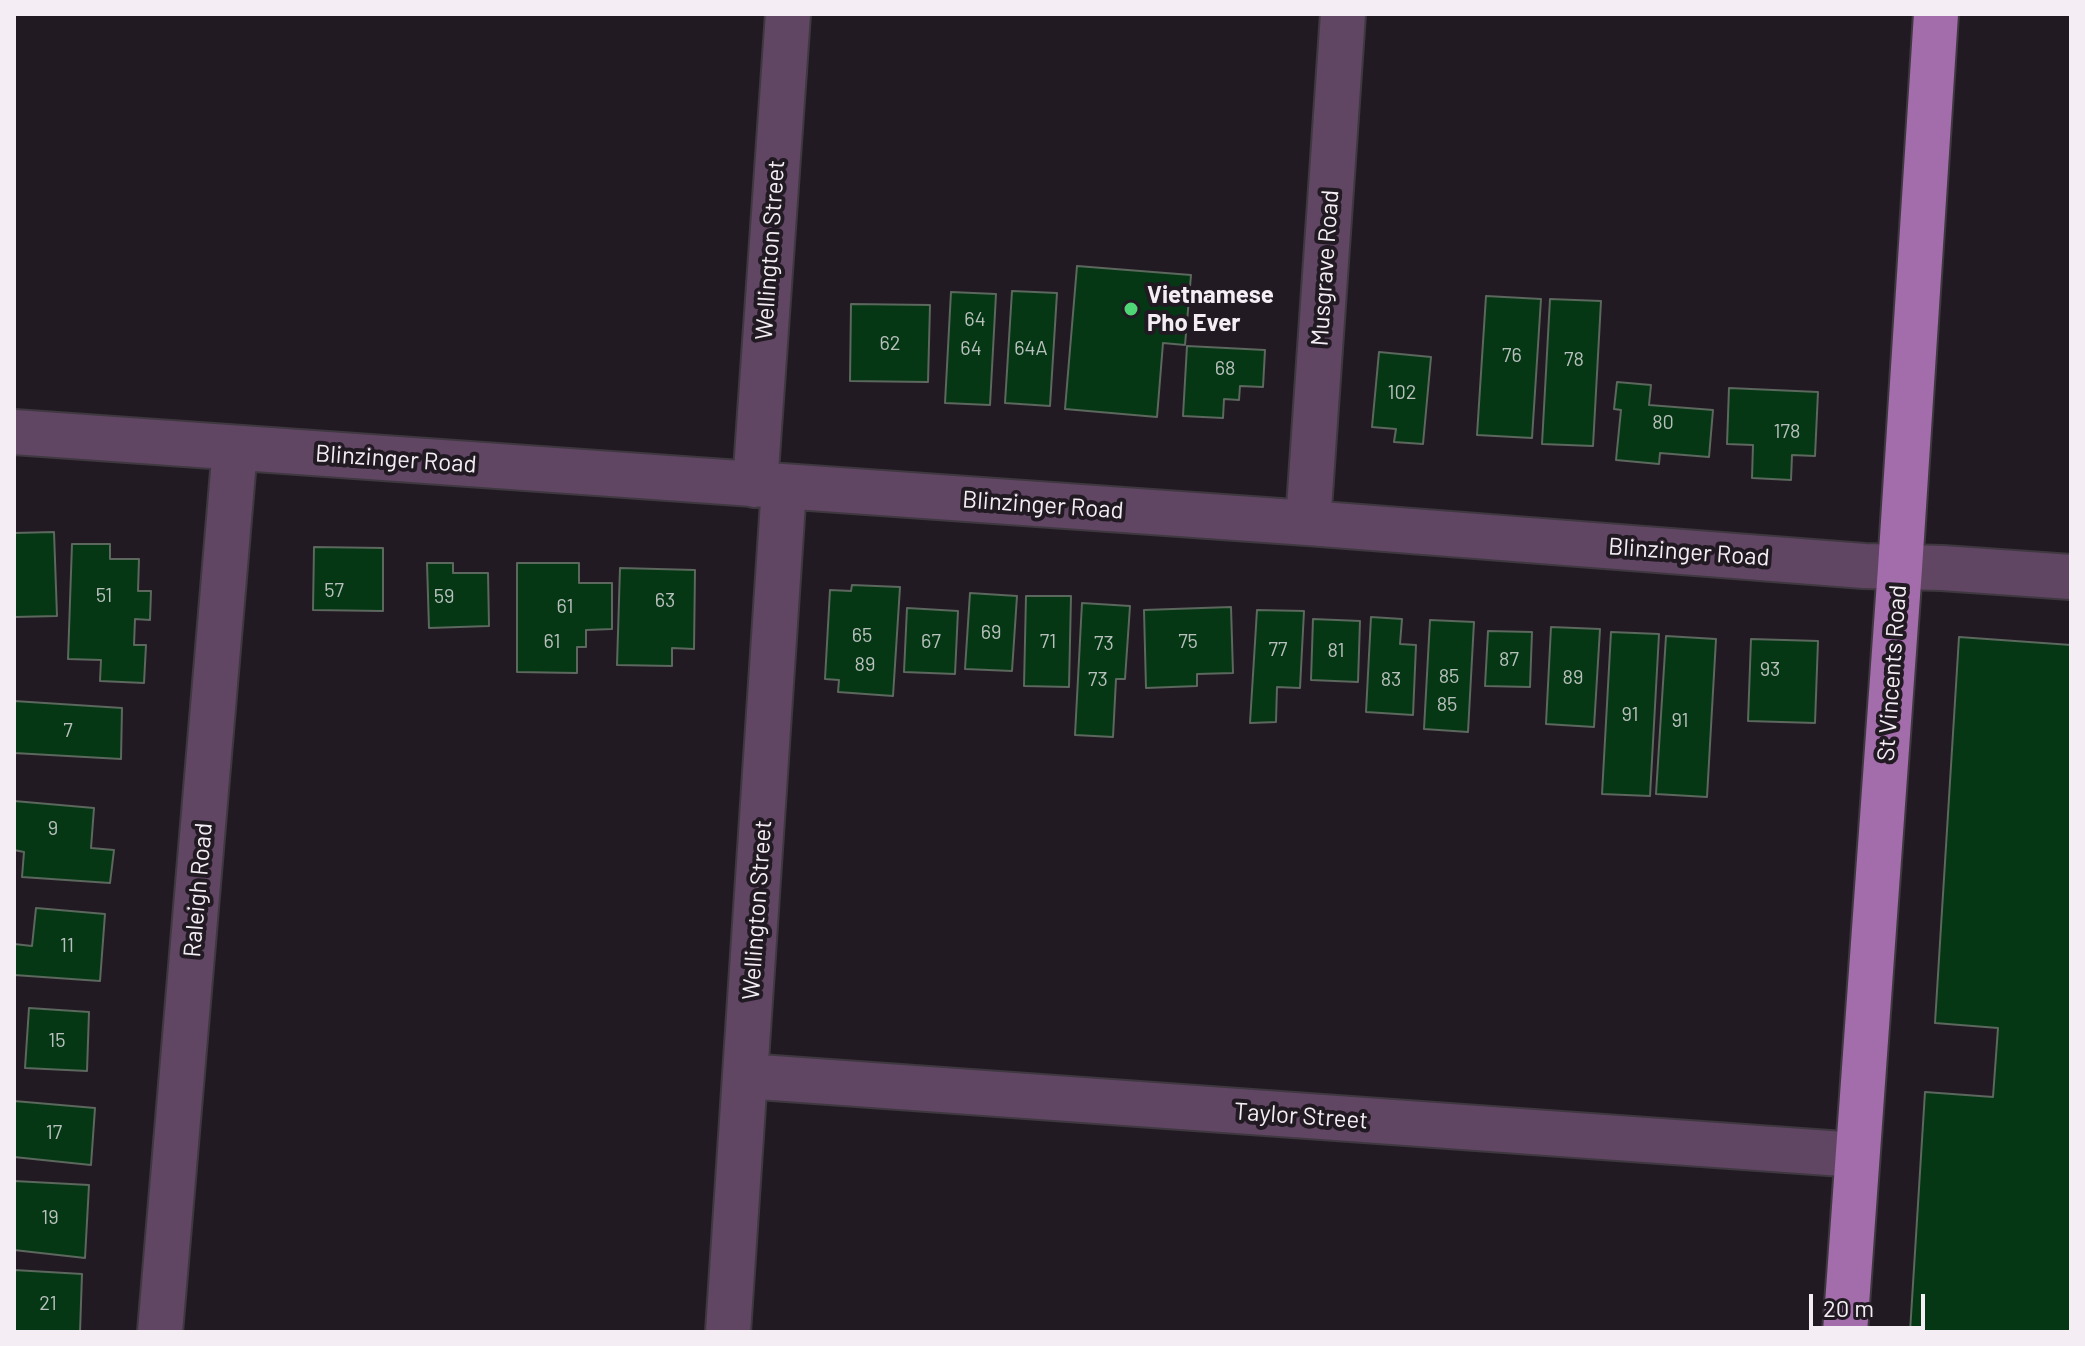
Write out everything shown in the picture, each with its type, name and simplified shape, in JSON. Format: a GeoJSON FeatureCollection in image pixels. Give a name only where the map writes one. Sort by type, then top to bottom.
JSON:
{"type":"FeatureCollection","features":[{"type":"Feature","properties":{"kind":"main road","name":"St Vincents Road"},"geometry":{"type":"LineString","coordinates":[[1845,1332],[1936,14]]}},
{"type":"Feature","properties":{"kind":"street","name":"Wellington Street"},"geometry":{"type":"LineString","coordinates":[[728,1332],[783,535],[769,486],[788,14]]}},
{"type":"Feature","properties":{"kind":"street","name":"Musgrave Road"},"geometry":{"type":"LineString","coordinates":[[1308,523],[1343,14]]}},
{"type":"Feature","properties":{"kind":"street","name":"Blinzinger Road"},"geometry":{"type":"LineString","coordinates":[[14,432],[1900,568],[2071,577]]}},
{"type":"Feature","properties":{"kind":"street","name":"Raleigh Road"},"geometry":{"type":"LineString","coordinates":[[160,1332],[235,448]]}},
{"type":"Feature","properties":{"kind":"street","name":"Taylor Street"},"geometry":{"type":"LineString","coordinates":[[745,1076],[1857,1155]]}},
{"type":"Feature","properties":{"kind":"building","name":"Vietnamese Pho Ever"},"geometry":{"type":"Polygon","coordinates":[[[1077,266],[1191,275],[1185,345],[1163,343],[1157,417],[1065,409],[1077,266]]]}},
{"type":"Feature","properties":{"kind":"building"},"geometry":{"type":"Polygon","coordinates":[[[1012,291],[1057,293],[1050,406],[1005,403],[1012,291]]]}},
{"type":"Feature","properties":{"kind":"building"},"geometry":{"type":"Polygon","coordinates":[[[951,292],[996,294],[990,405],[945,403],[951,292]]]}},
{"type":"Feature","properties":{"kind":"building"},"geometry":{"type":"Polygon","coordinates":[[[1486,296],[1541,299],[1532,438],[1477,435],[1486,296]]]}},
{"type":"Feature","properties":{"kind":"building"},"geometry":{"type":"Polygon","coordinates":[[[1550,299],[1601,301],[1593,446],[1542,444],[1550,299]]]}},
{"type":"Feature","properties":{"kind":"building"},"geometry":{"type":"Polygon","coordinates":[[[851,304],[930,305],[928,382],[850,381],[851,304]]]}},
{"type":"Feature","properties":{"kind":"building"},"geometry":{"type":"Polygon","coordinates":[[[1187,346],[1265,350],[1263,387],[1240,386],[1239,400],[1224,399],[1223,418],[1183,416],[1187,346]]]}},
{"type":"Feature","properties":{"kind":"building"},"geometry":{"type":"Polygon","coordinates":[[[1379,352],[1431,357],[1423,444],[1394,442],[1396,429],[1372,427],[1379,352]]]}},
{"type":"Feature","properties":{"kind":"building"},"geometry":{"type":"Polygon","coordinates":[[[1617,382],[1651,385],[1649,405],[1713,410],[1709,457],[1660,453],[1659,464],[1616,460],[1621,410],[1614,409],[1617,382]]]}},
{"type":"Feature","properties":{"kind":"building"},"geometry":{"type":"Polygon","coordinates":[[[1729,388],[1818,392],[1815,456],[1792,455],[1791,480],[1752,478],[1753,445],[1727,444],[1729,388]]]}},
{"type":"Feature","properties":{"kind":"building"},"geometry":{"type":"Polygon","coordinates":[[[54,532],[57,616],[14,617],[14,533],[54,532]]]}},
{"type":"Feature","properties":{"kind":"building"},"geometry":{"type":"Polygon","coordinates":[[[72,544],[110,544],[110,559],[139,559],[138,591],[151,591],[150,620],[135,619],[134,645],[146,645],[144,683],[100,681],[101,660],[68,659],[72,544]]]}},
{"type":"Feature","properties":{"kind":"building"},"geometry":{"type":"Polygon","coordinates":[[[314,547],[383,548],[383,611],[313,610],[314,547]]]}},
{"type":"Feature","properties":{"kind":"building"},"geometry":{"type":"Polygon","coordinates":[[[427,563],[453,563],[453,573],[488,573],[489,626],[429,628],[427,563]]]}},
{"type":"Feature","properties":{"kind":"building"},"geometry":{"type":"Polygon","coordinates":[[[517,563],[579,563],[579,583],[612,583],[612,629],[586,630],[586,647],[577,647],[577,673],[517,672],[517,563]]]}},
{"type":"Feature","properties":{"kind":"building"},"geometry":{"type":"Polygon","coordinates":[[[620,568],[695,570],[694,649],[672,648],[672,666],[617,665],[620,568]]]}},
{"type":"Feature","properties":{"kind":"building"},"geometry":{"type":"Polygon","coordinates":[[[852,585],[900,587],[893,696],[838,692],[839,680],[825,679],[830,590],[851,591],[852,585]]]}},
{"type":"Feature","properties":{"kind":"building"},"geometry":{"type":"Polygon","coordinates":[[[970,593],[1017,596],[1012,671],[965,669],[970,593]]]}},
{"type":"Feature","properties":{"kind":"building"},"geometry":{"type":"Polygon","coordinates":[[[1026,596],[1071,596],[1069,687],[1024,686],[1026,596]]]}},
{"type":"Feature","properties":{"kind":"building"},"geometry":{"type":"Polygon","coordinates":[[[1082,603],[1130,606],[1125,679],[1116,679],[1113,737],[1075,735],[1082,603]]]}},
{"type":"Feature","properties":{"kind":"building"},"geometry":{"type":"Polygon","coordinates":[[[1231,607],[1233,673],[1197,674],[1197,686],[1146,688],[1144,610],[1231,607]]]}},
{"type":"Feature","properties":{"kind":"building"},"geometry":{"type":"Polygon","coordinates":[[[907,608],[958,611],[955,674],[904,672],[907,608]]]}},
{"type":"Feature","properties":{"kind":"building"},"geometry":{"type":"Polygon","coordinates":[[[1257,610],[1304,611],[1300,688],[1277,687],[1276,722],[1250,723],[1257,610]]]}},
{"type":"Feature","properties":{"kind":"building"},"geometry":{"type":"Polygon","coordinates":[[[1371,617],[1402,619],[1400,644],[1416,645],[1413,715],[1366,712],[1371,617]]]}},
{"type":"Feature","properties":{"kind":"building"},"geometry":{"type":"Polygon","coordinates":[[[1313,619],[1360,621],[1358,682],[1311,680],[1313,619]]]}},
{"type":"Feature","properties":{"kind":"building"},"geometry":{"type":"Polygon","coordinates":[[[1430,620],[1474,622],[1468,732],[1424,729],[1430,620]]]}},
{"type":"Feature","properties":{"kind":"building"},"geometry":{"type":"Polygon","coordinates":[[[1551,627],[1600,629],[1594,727],[1546,724],[1551,627]]]}},
{"type":"Feature","properties":{"kind":"building"},"geometry":{"type":"Polygon","coordinates":[[[1488,631],[1532,632],[1530,687],[1485,686],[1488,631]]]}},
{"type":"Feature","properties":{"kind":"building"},"geometry":{"type":"Polygon","coordinates":[[[1611,632],[1659,634],[1650,796],[1602,794],[1611,632]]]}},
{"type":"Feature","properties":{"kind":"building"},"geometry":{"type":"Polygon","coordinates":[[[1666,636],[1716,639],[1707,797],[1656,794],[1666,636]]]}},
{"type":"Feature","properties":{"kind":"building"},"geometry":{"type":"Polygon","coordinates":[[[1959,637],[2071,645],[2071,1332],[1910,1332],[1925,1092],[1993,1097],[1998,1028],[1935,1023],[1959,637]]]}},
{"type":"Feature","properties":{"kind":"building"},"geometry":{"type":"Polygon","coordinates":[[[1751,639],[1818,641],[1815,723],[1748,721],[1751,639]]]}},
{"type":"Feature","properties":{"kind":"building"},"geometry":{"type":"Polygon","coordinates":[[[14,701],[122,708],[121,759],[14,753],[14,701]]]}},
{"type":"Feature","properties":{"kind":"building"},"geometry":{"type":"Polygon","coordinates":[[[14,801],[94,808],[91,848],[114,850],[110,883],[22,877],[24,852],[14,850],[14,801]]]}},
{"type":"Feature","properties":{"kind":"building"},"geometry":{"type":"Polygon","coordinates":[[[36,908],[105,914],[100,981],[14,975],[14,944],[32,946],[36,908]]]}},
{"type":"Feature","properties":{"kind":"building"},"geometry":{"type":"Polygon","coordinates":[[[29,1008],[89,1012],[87,1071],[25,1068],[29,1008]]]}},
{"type":"Feature","properties":{"kind":"building"},"geometry":{"type":"Polygon","coordinates":[[[14,1101],[95,1108],[91,1165],[14,1157],[14,1101]]]}},
{"type":"Feature","properties":{"kind":"building"},"geometry":{"type":"Polygon","coordinates":[[[14,1181],[89,1185],[85,1258],[14,1250],[14,1181]]]}},
{"type":"Feature","properties":{"kind":"building"},"geometry":{"type":"Polygon","coordinates":[[[14,1270],[82,1274],[80,1332],[14,1332],[14,1270]]]}},
{"type":"Feature","properties":{"kind":"place","name":"Vietnamese Pho Ever"},"geometry":{"type":"Point","coordinates":[1131,309]}}]}
